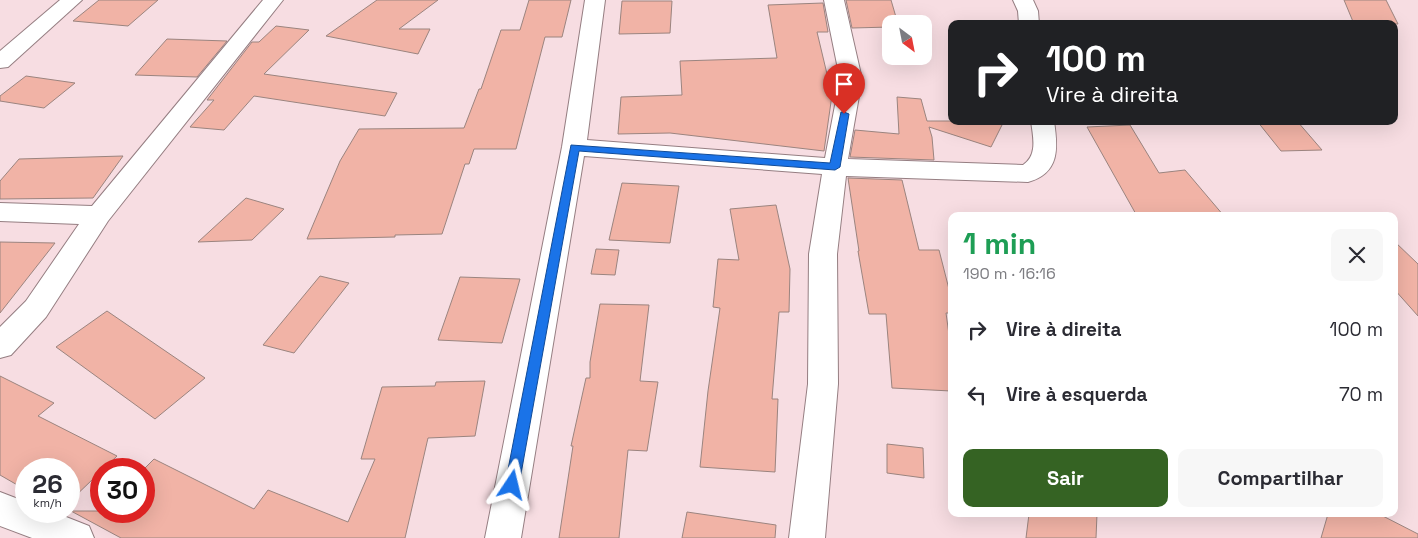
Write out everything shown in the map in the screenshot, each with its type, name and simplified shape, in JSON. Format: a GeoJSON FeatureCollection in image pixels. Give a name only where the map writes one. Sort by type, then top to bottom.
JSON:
{"type":"FeatureCollection","features":[{"type":"Feature","properties":{"kind":"street"},"geometry":{"type":"LineString","coordinates":[[0,62],[72,0]]}},
{"type":"Feature","properties":{"kind":"street"},"geometry":{"type":"LineString","coordinates":[[0,346],[36,309],[99,215],[141,160],[273,0]]}},
{"type":"Feature","properties":{"kind":"street"},"geometry":{"type":"LineString","coordinates":[[503,538],[574,147],[595,0]]}},
{"type":"Feature","properties":{"kind":"street"},"geometry":{"type":"LineString","coordinates":[[807,538],[822,384],[823,254],[835,167],[851,80],[834,0]]}},
{"type":"Feature","properties":{"kind":"street"},"geometry":{"type":"LineString","coordinates":[[1022,0],[1028,11],[1029,20]]}},
{"type":"Feature","properties":{"kind":"street"},"geometry":{"type":"LineString","coordinates":[[574,147],[835,167],[1028,174],[1038,168],[1046,156],[1042,125]]}},
{"type":"Feature","properties":{"kind":"street"},"geometry":{"type":"LineString","coordinates":[[0,212],[99,215]]}},
{"type":"Feature","properties":{"kind":"street"},"geometry":{"type":"LineString","coordinates":[[0,509],[76,538]]}},
{"type":"Feature","properties":{"kind":"building"},"geometry":{"type":"Polygon","coordinates":[[[99,0],[158,0],[128,26],[73,21],[99,0]]]}},
{"type":"Feature","properties":{"kind":"building"},"geometry":{"type":"Polygon","coordinates":[[[377,0],[438,0],[399,29],[430,29],[418,54],[326,36],[377,0]]]}},
{"type":"Feature","properties":{"kind":"building"},"geometry":{"type":"Polygon","coordinates":[[[529,0],[571,0],[562,37],[545,37],[516,149],[474,149],[469,164],[465,164],[442,234],[307,239],[340,161],[359,129],[464,128],[479,89],[481,89],[501,30],[520,30],[529,0]]]}},
{"type":"Feature","properties":{"kind":"building"},"geometry":{"type":"Polygon","coordinates":[[[846,0],[891,0],[895,15],[882,15],[882,27],[852,28],[846,0]]]}},
{"type":"Feature","properties":{"kind":"building"},"geometry":{"type":"Polygon","coordinates":[[[1344,0],[1386,0],[1396,20],[1352,20],[1344,0]]]}},
{"type":"Feature","properties":{"kind":"building"},"geometry":{"type":"Polygon","coordinates":[[[622,1],[672,1],[670,33],[619,34],[622,1]]]}},
{"type":"Feature","properties":{"kind":"building"},"geometry":{"type":"Polygon","coordinates":[[[823,3],[828,32],[817,32],[832,95],[824,151],[670,133],[618,134],[621,97],[682,95],[680,61],[777,58],[768,5],[823,3]]]}},
{"type":"Feature","properties":{"kind":"building"},"geometry":{"type":"Polygon","coordinates":[[[276,26],[309,30],[264,74],[397,93],[385,116],[254,96],[224,130],[190,127],[214,100],[207,100],[252,42],[259,42],[276,26]]]}},
{"type":"Feature","properties":{"kind":"building"},"geometry":{"type":"Polygon","coordinates":[[[167,39],[227,41],[197,77],[135,75],[167,39]]]}},
{"type":"Feature","properties":{"kind":"building"},"geometry":{"type":"Polygon","coordinates":[[[26,76],[75,83],[44,108],[0,101],[0,96],[26,76]]]}},
{"type":"Feature","properties":{"kind":"building"},"geometry":{"type":"Polygon","coordinates":[[[897,97],[921,99],[927,121],[948,121],[948,125],[1002,125],[991,147],[929,127],[934,160],[850,157],[855,130],[899,134],[897,97]]]}},
{"type":"Feature","properties":{"kind":"building"},"geometry":{"type":"Polygon","coordinates":[[[1130,125],[1159,173],[1185,170],[1221,212],[1135,212],[1087,127],[1130,125]]]}},
{"type":"Feature","properties":{"kind":"building"},"geometry":{"type":"Polygon","coordinates":[[[1260,125],[1300,125],[1322,150],[1281,151],[1260,125]]]}},
{"type":"Feature","properties":{"kind":"building"},"geometry":{"type":"Polygon","coordinates":[[[123,156],[93,198],[0,199],[0,181],[19,159],[123,156]]]}},
{"type":"Feature","properties":{"kind":"building"},"geometry":{"type":"Polygon","coordinates":[[[848,178],[902,180],[919,250],[939,250],[948,285],[948,313],[946,313],[948,327],[948,391],[892,388],[886,314],[869,314],[848,178]]]}},
{"type":"Feature","properties":{"kind":"building"},"geometry":{"type":"Polygon","coordinates":[[[622,183],[679,186],[670,243],[609,240],[622,183]]]}},
{"type":"Feature","properties":{"kind":"building"},"geometry":{"type":"Polygon","coordinates":[[[246,198],[284,209],[252,240],[198,242],[246,198]]]}},
{"type":"Feature","properties":{"kind":"building"},"geometry":{"type":"Polygon","coordinates":[[[776,205],[790,269],[789,312],[779,312],[772,399],[778,399],[775,472],[700,467],[708,391],[720,308],[713,307],[718,259],[739,260],[730,209],[776,205]]]}},
{"type":"Feature","properties":{"kind":"building"},"geometry":{"type":"Polygon","coordinates":[[[0,242],[55,243],[0,313],[0,242]]]}},
{"type":"Feature","properties":{"kind":"building"},"geometry":{"type":"Polygon","coordinates":[[[1398,245],[1418,264],[1418,316],[1398,294],[1398,245]]]}},
{"type":"Feature","properties":{"kind":"building"},"geometry":{"type":"Polygon","coordinates":[[[596,249],[619,250],[615,275],[591,274],[596,249]]]}},
{"type":"Feature","properties":{"kind":"building"},"geometry":{"type":"Polygon","coordinates":[[[320,276],[349,283],[294,353],[263,345],[320,276]]]}},
{"type":"Feature","properties":{"kind":"building"},"geometry":{"type":"Polygon","coordinates":[[[460,277],[520,279],[502,343],[438,340],[460,277]]]}},
{"type":"Feature","properties":{"kind":"building"},"geometry":{"type":"Polygon","coordinates":[[[600,304],[649,305],[640,381],[658,382],[647,451],[628,450],[619,538],[559,538],[573,446],[571,446],[586,378],[590,378],[590,362],[600,304]]]}},
{"type":"Feature","properties":{"kind":"building"},"geometry":{"type":"Polygon","coordinates":[[[107,311],[205,378],[155,419],[56,347],[107,311]]]}},
{"type":"Feature","properties":{"kind":"building"},"geometry":{"type":"Polygon","coordinates":[[[0,376],[54,403],[38,416],[117,456],[115,458],[90,458],[90,482],[80,491],[80,458],[15,458],[15,484],[0,475],[0,376]]]}},
{"type":"Feature","properties":{"kind":"building"},"geometry":{"type":"Polygon","coordinates":[[[485,381],[475,436],[428,438],[405,538],[121,538],[93,523],[155,523],[155,460],[254,509],[268,490],[348,522],[375,459],[361,459],[382,387],[435,386],[436,382],[485,381]]]}},
{"type":"Feature","properties":{"kind":"building"},"geometry":{"type":"Polygon","coordinates":[[[887,444],[923,448],[924,478],[887,473],[887,444]]]}},
{"type":"Feature","properties":{"kind":"building"},"geometry":{"type":"Polygon","coordinates":[[[80,511],[90,511],[90,521],[80,516],[80,511]]]}},
{"type":"Feature","properties":{"kind":"building"},"geometry":{"type":"Polygon","coordinates":[[[687,512],[776,525],[775,538],[682,538],[687,512]]]}},
{"type":"Feature","properties":{"kind":"building"},"geometry":{"type":"Polygon","coordinates":[[[1029,517],[1097,517],[1096,538],[1026,538],[1029,517]]]}},
{"type":"Feature","properties":{"kind":"building"},"geometry":{"type":"Polygon","coordinates":[[[1327,517],[1385,517],[1418,534],[1418,538],[1321,538],[1327,517]]]}},
{"type":"Feature","properties":{"kind":"route"},"geometry":{"type":"LineString","coordinates":[[512,485],[574,147],[835,167],[844,114]]}}]}
